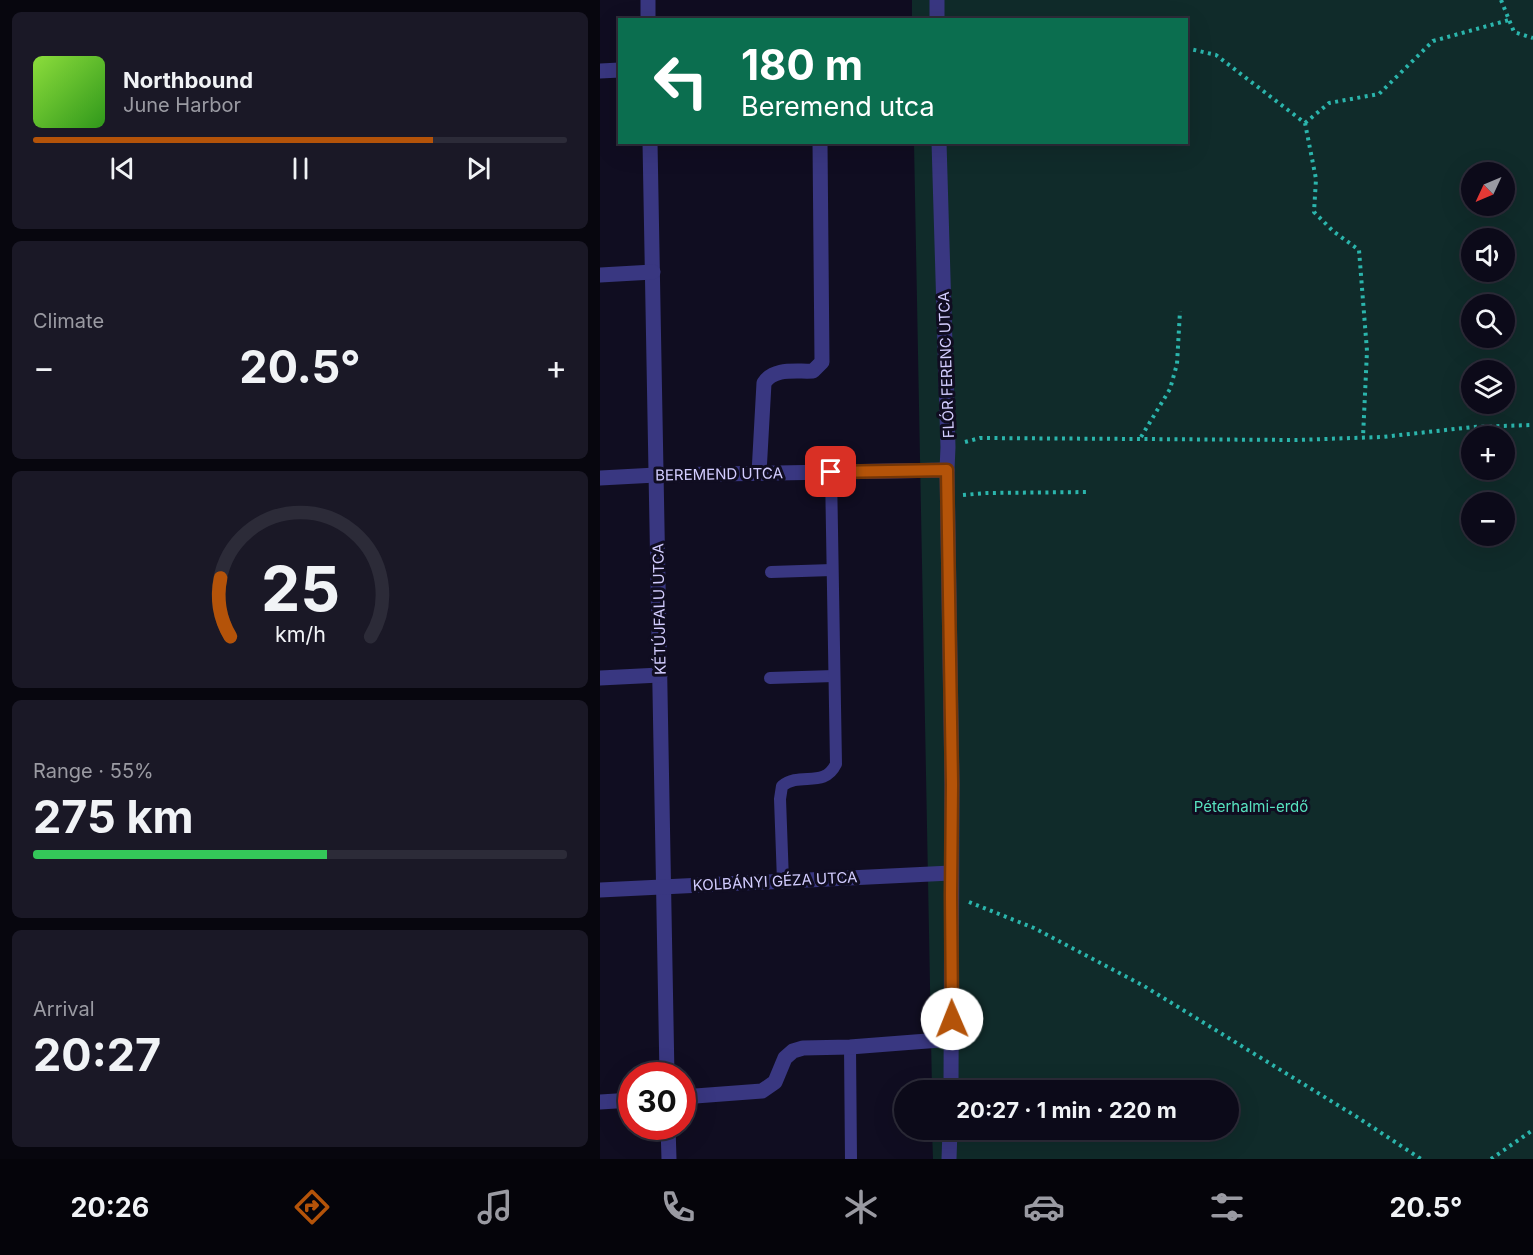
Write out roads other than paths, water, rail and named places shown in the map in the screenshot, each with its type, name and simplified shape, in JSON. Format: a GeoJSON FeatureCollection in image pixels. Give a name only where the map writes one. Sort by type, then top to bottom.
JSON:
{"type":"FeatureCollection","features":[{"type":"Feature","properties":{"kind":"street"},"geometry":{"type":"LineString","coordinates":[[648,0],[648,18]]}},
{"type":"Feature","properties":{"kind":"street"},"geometry":{"type":"LineString","coordinates":[[937,0],[937,18]]}},
{"type":"Feature","properties":{"kind":"street"},"geometry":{"type":"LineString","coordinates":[[600,71],[618,70]]}},
{"type":"Feature","properties":{"kind":"street","name":"KÉTÚJFALU UTCA"},"geometry":{"type":"LineString","coordinates":[[650,144],[667,1062]]}},
{"type":"Feature","properties":{"kind":"street"},"geometry":{"type":"LineString","coordinates":[[759,473],[764,383],[768,376],[775,372],[813,371],[822,362],[820,144]]}},
{"type":"Feature","properties":{"kind":"street","name":"FLÓR FERENC UTCA"},"geometry":{"type":"LineString","coordinates":[[939,144],[948,447],[952,784],[951,1080]]}},
{"type":"Feature","properties":{"kind":"street"},"geometry":{"type":"LineString","coordinates":[[600,275],[653,272]]}},
{"type":"Feature","properties":{"kind":"street","name":"BEREMEND UTCA"},"geometry":{"type":"LineString","coordinates":[[600,478],[947,470]]}},
{"type":"Feature","properties":{"kind":"street"},"geometry":{"type":"LineString","coordinates":[[600,678],[660,675]]}},
{"type":"Feature","properties":{"kind":"street","name":"KOLBÁNYI GÉZA UTCA"},"geometry":{"type":"LineString","coordinates":[[600,890],[951,873]]}},
{"type":"Feature","properties":{"kind":"street"},"geometry":{"type":"LineString","coordinates":[[696,1096],[762,1092],[775,1082],[785,1058],[793,1051],[803,1047],[850,1047],[952,1039]]}},
{"type":"Feature","properties":{"kind":"street"},"geometry":{"type":"LineString","coordinates":[[600,1102],[618,1101]]}},
{"type":"Feature","properties":{"kind":"street"},"geometry":{"type":"LineString","coordinates":[[668,1140],[669,1159]]}},
{"type":"Feature","properties":{"kind":"street"},"geometry":{"type":"LineString","coordinates":[[950,1140],[950,1159]]}},
{"type":"Feature","properties":{"kind":"lane"},"geometry":{"type":"LineString","coordinates":[[783,880],[782,786],[787,782],[821,778],[832,772],[836,764],[831,472]]}},
{"type":"Feature","properties":{"kind":"lane"},"geometry":{"type":"LineString","coordinates":[[771,572],[832,570]]}},
{"type":"Feature","properties":{"kind":"lane"},"geometry":{"type":"LineString","coordinates":[[770,678],[834,676]]}},
{"type":"Feature","properties":{"kind":"lane"},"geometry":{"type":"LineString","coordinates":[[850,1047],[851,1159]]}},
{"type":"Feature","properties":{"kind":"park label","name":"Péterhalmi-erdő"},"geometry":{"type":"Point","coordinates":[1251,806]}}]}
